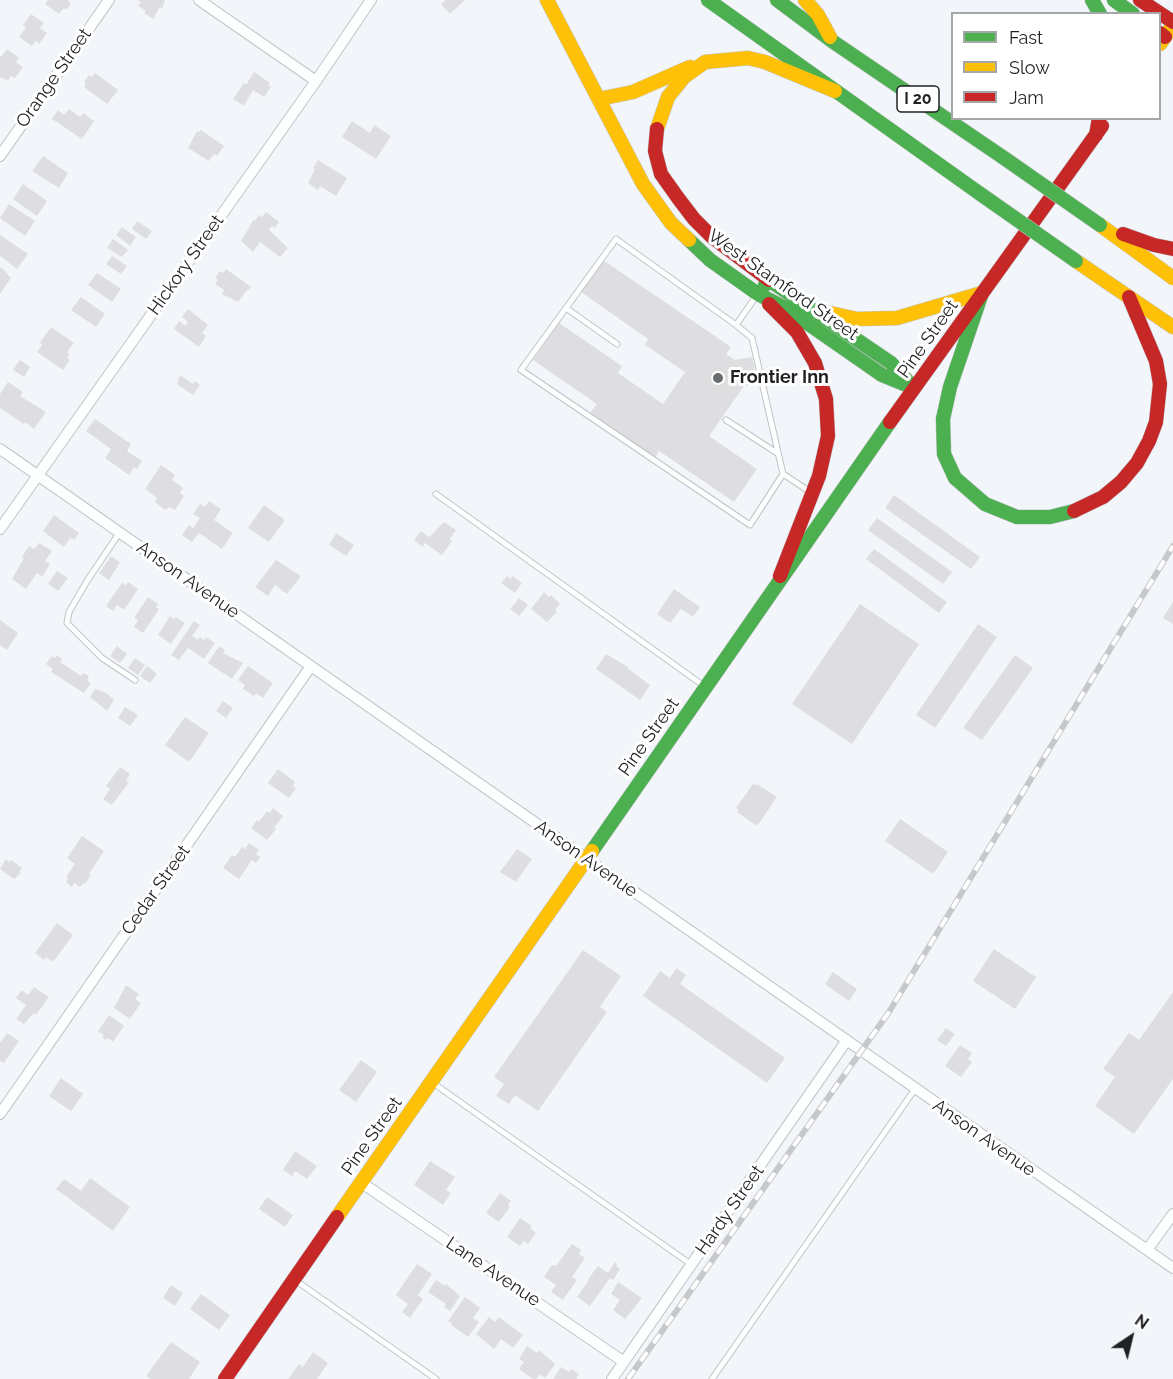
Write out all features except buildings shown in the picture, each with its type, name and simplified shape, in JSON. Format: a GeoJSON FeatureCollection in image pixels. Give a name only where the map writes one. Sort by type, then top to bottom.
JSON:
{"type":"FeatureCollection","features":[{"type":"Feature","properties":{"kind":"main road","name":"West Stamford Street"},"geometry":{"type":"LineString","coordinates":[[547,0],[643,184],[670,223],[710,260],[758,294],[787,309],[882,375],[914,388]]}},
{"type":"Feature","properties":{"kind":"main road","name":"I 20"},"geometry":{"type":"LineString","coordinates":[[708,0],[979,193],[1173,327]]}},
{"type":"Feature","properties":{"kind":"main road","name":"I 20"},"geometry":{"type":"LineString","coordinates":[[777,0],[832,41],[1004,158],[1173,278]]}},
{"type":"Feature","properties":{"kind":"main road"},"geometry":{"type":"LineString","coordinates":[[805,0],[818,15],[832,41]]}},
{"type":"Feature","properties":{"kind":"main road"},"geometry":{"type":"LineString","coordinates":[[1114,0],[1130,12]]}},
{"type":"Feature","properties":{"kind":"main road"},"geometry":{"type":"LineString","coordinates":[[1140,0],[1157,12]]}},
{"type":"Feature","properties":{"kind":"main road"},"geometry":{"type":"LineString","coordinates":[[1161,38],[1173,23]]}},
{"type":"Feature","properties":{"kind":"main road"},"geometry":{"type":"LineString","coordinates":[[599,99],[633,92],[678,71],[705,62],[748,58],[765,62],[835,91]]}},
{"type":"Feature","properties":{"kind":"main road"},"geometry":{"type":"LineString","coordinates":[[705,62],[684,77],[668,97],[657,124],[655,151],[661,174],[694,219],[734,255],[794,299],[891,363],[914,388]]}},
{"type":"Feature","properties":{"kind":"main road"},"geometry":{"type":"LineString","coordinates":[[1096,135],[1099,120]]}},
{"type":"Feature","properties":{"kind":"main road","name":"Pine Street"},"geometry":{"type":"LineString","coordinates":[[225,1379],[914,388],[1107,120]]}},
{"type":"Feature","properties":{"kind":"main road"},"geometry":{"type":"LineString","coordinates":[[1100,225],[1154,245],[1173,249]]}},
{"type":"Feature","properties":{"kind":"main road"},"geometry":{"type":"LineString","coordinates":[[769,280],[758,294],[797,332],[815,363],[826,399],[828,436],[819,476],[774,589]]}},
{"type":"Feature","properties":{"kind":"main road"},"geometry":{"type":"LineString","coordinates":[[794,299],[827,314],[857,319],[897,318],[982,293]]}},
{"type":"Feature","properties":{"kind":"main road"},"geometry":{"type":"LineString","coordinates":[[982,293],[943,419],[944,454],[955,478],[985,504],[1017,517],[1050,518],[1080,509],[1102,497],[1121,482],[1137,463],[1156,422],[1160,384],[1156,361],[1129,297]]}},
{"type":"Feature","properties":{"kind":"street","name":"Orange Street"},"geometry":{"type":"LineString","coordinates":[[0,156],[109,0]]}},
{"type":"Feature","properties":{"kind":"street"},"geometry":{"type":"LineString","coordinates":[[199,0],[316,81]]}},
{"type":"Feature","properties":{"kind":"street","name":"Hickory Street"},"geometry":{"type":"LineString","coordinates":[[0,529],[371,0]]}},
{"type":"Feature","properties":{"kind":"street","name":"Anson Avenue"},"geometry":{"type":"LineString","coordinates":[[0,448],[1173,1268]]}},
{"type":"Feature","properties":{"kind":"street","name":"Cedar Street"},"geometry":{"type":"LineString","coordinates":[[0,1114],[311,666]]}},
{"type":"Feature","properties":{"kind":"street","name":"Hardy Street"},"geometry":{"type":"LineString","coordinates":[[612,1379],[847,1040]]}},
{"type":"Feature","properties":{"kind":"street","name":"Lane Avenue"},"geometry":{"type":"LineString","coordinates":[[362,1183],[624,1362]]}},
{"type":"Feature","properties":{"kind":"street"},"geometry":{"type":"LineString","coordinates":[[1147,1251],[1173,1214]]}},
{"type":"Feature","properties":{"kind":"lane"},"geometry":{"type":"LineString","coordinates":[[783,474],[750,525],[521,370],[616,239],[752,338],[783,474],[812,493]]}},
{"type":"Feature","properties":{"kind":"lane"},"geometry":{"type":"LineString","coordinates":[[736,326],[758,294]]}},
{"type":"Feature","properties":{"kind":"lane"},"geometry":{"type":"LineString","coordinates":[[566,308],[617,344]]}},
{"type":"Feature","properties":{"kind":"lane"},"geometry":{"type":"LineString","coordinates":[[726,420],[777,453]]}},
{"type":"Feature","properties":{"kind":"lane"},"geometry":{"type":"LineString","coordinates":[[436,494],[705,687]]}},
{"type":"Feature","properties":{"kind":"lane"},"geometry":{"type":"LineString","coordinates":[[120,532],[69,612],[68,623],[102,658],[135,680]]}},
{"type":"Feature","properties":{"kind":"lane"},"geometry":{"type":"LineString","coordinates":[[431,1082],[692,1265]]}},
{"type":"Feature","properties":{"kind":"lane"},"geometry":{"type":"LineString","coordinates":[[712,1379],[915,1089]]}},
{"type":"Feature","properties":{"kind":"lane"},"geometry":{"type":"LineString","coordinates":[[294,1279],[436,1379]]}},
{"type":"Feature","properties":{"kind":"railway"},"geometry":{"type":"LineString","coordinates":[[628,1379],[889,1012],[1173,546]]}},
{"type":"Feature","properties":{"kind":"traffic: fast"},"geometry":{"type":"LineString","coordinates":[[708,0],[979,193]]}},
{"type":"Feature","properties":{"kind":"traffic: fast"},"geometry":{"type":"LineString","coordinates":[[777,0],[832,41],[1004,158]]}},
{"type":"Feature","properties":{"kind":"traffic: fast"},"geometry":{"type":"LineString","coordinates":[[1092,0],[1099,12]]}},
{"type":"Feature","properties":{"kind":"traffic: fast"},"geometry":{"type":"LineString","coordinates":[[1114,0],[1130,12]]}},
{"type":"Feature","properties":{"kind":"traffic: fast"},"geometry":{"type":"LineString","coordinates":[[1004,158],[1100,225]]}},
{"type":"Feature","properties":{"kind":"traffic: fast"},"geometry":{"type":"LineString","coordinates":[[979,193],[1076,261]]}},
{"type":"Feature","properties":{"kind":"traffic: fast"},"geometry":{"type":"LineString","coordinates":[[689,240],[710,260],[758,294],[787,309],[882,375],[914,388]]}},
{"type":"Feature","properties":{"kind":"traffic: fast"},"geometry":{"type":"LineString","coordinates":[[765,285],[769,280],[891,363],[911,385]]}},
{"type":"Feature","properties":{"kind":"traffic: fast"},"geometry":{"type":"LineString","coordinates":[[982,293],[950,387],[943,419],[944,454],[955,478],[985,504],[1017,517],[1050,517],[1074,511]]}},
{"type":"Feature","properties":{"kind":"traffic: fast"},"geometry":{"type":"LineString","coordinates":[[592,851],[890,422]]}},
{"type":"Feature","properties":{"kind":"traffic: slow"},"geometry":{"type":"LineString","coordinates":[[547,0],[643,184],[671,223],[689,240]]}},
{"type":"Feature","properties":{"kind":"traffic: slow"},"geometry":{"type":"LineString","coordinates":[[805,0],[818,15],[830,37]]}},
{"type":"Feature","properties":{"kind":"traffic: slow"},"geometry":{"type":"LineString","coordinates":[[1161,43],[1173,25]]}},
{"type":"Feature","properties":{"kind":"traffic: slow"},"geometry":{"type":"LineString","coordinates":[[657,129],[668,97],[684,77],[705,62],[748,58],[765,62],[835,91]]}},
{"type":"Feature","properties":{"kind":"traffic: slow"},"geometry":{"type":"LineString","coordinates":[[599,99],[633,92],[690,67]]}},
{"type":"Feature","properties":{"kind":"traffic: slow"},"geometry":{"type":"LineString","coordinates":[[1100,225],[1173,278]]}},
{"type":"Feature","properties":{"kind":"traffic: slow"},"geometry":{"type":"LineString","coordinates":[[1076,261],[1173,327]]}},
{"type":"Feature","properties":{"kind":"traffic: slow"},"geometry":{"type":"LineString","coordinates":[[821,311],[857,319],[897,318],[982,293]]}},
{"type":"Feature","properties":{"kind":"traffic: slow"},"geometry":{"type":"LineString","coordinates":[[337,1217],[592,851]]}},
{"type":"Feature","properties":{"kind":"traffic: jam"},"geometry":{"type":"LineString","coordinates":[[1140,0],[1158,12]]}},
{"type":"Feature","properties":{"kind":"traffic: jam"},"geometry":{"type":"LineString","coordinates":[[1161,14],[1173,22]]}},
{"type":"Feature","properties":{"kind":"traffic: jam"},"geometry":{"type":"LineString","coordinates":[[1161,34],[1165,37]]}},
{"type":"Feature","properties":{"kind":"traffic: jam"},"geometry":{"type":"LineString","coordinates":[[1096,135],[1099,120]]}},
{"type":"Feature","properties":{"kind":"traffic: jam"},"geometry":{"type":"LineString","coordinates":[[890,422],[1102,126]]}},
{"type":"Feature","properties":{"kind":"traffic: jam"},"geometry":{"type":"LineString","coordinates":[[657,129],[655,151],[661,174],[678,198],[712,237],[769,280]]}},
{"type":"Feature","properties":{"kind":"traffic: jam"},"geometry":{"type":"LineString","coordinates":[[1123,234],[1173,249]]}},
{"type":"Feature","properties":{"kind":"traffic: jam"},"geometry":{"type":"LineString","coordinates":[[1074,511],[1103,497],[1121,482],[1137,463],[1156,422],[1160,384],[1156,361],[1129,297]]}},
{"type":"Feature","properties":{"kind":"traffic: jam"},"geometry":{"type":"LineString","coordinates":[[769,304],[797,332],[815,363],[826,399],[828,436],[819,476],[780,576]]}},
{"type":"Feature","properties":{"kind":"traffic: jam"},"geometry":{"type":"LineString","coordinates":[[225,1379],[337,1217]]}},
{"type":"Feature","properties":{"kind":"place","name":"Frontier Inn"},"geometry":{"type":"Point","coordinates":[718,378]}}]}
